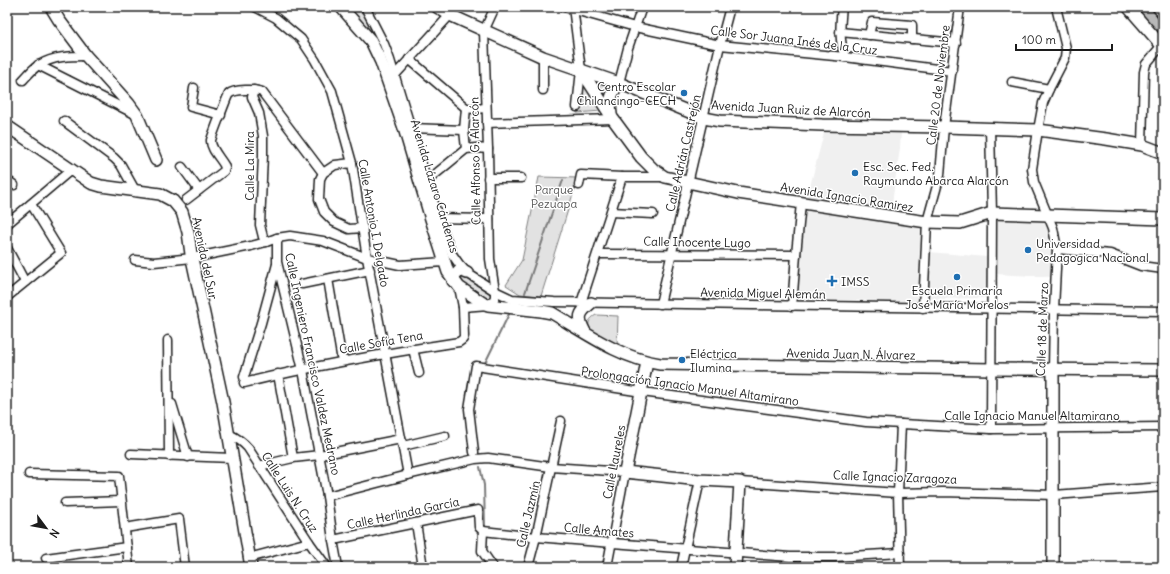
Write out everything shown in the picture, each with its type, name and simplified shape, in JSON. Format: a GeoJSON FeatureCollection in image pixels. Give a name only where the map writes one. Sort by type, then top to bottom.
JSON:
{"type":"FeatureCollection","features":[{"type":"Feature","properties":{"kind":"main road"},"geometry":{"type":"LineString","coordinates":[[51,7],[86,56],[137,115],[156,160]]}},
{"type":"Feature","properties":{"kind":"main road","name":"Avenida Lázaro Cárdenas"},"geometry":{"type":"LineString","coordinates":[[341,7],[371,41],[381,62],[434,218],[444,262],[448,272],[456,284],[488,305],[541,311],[553,308]]}},
{"type":"Feature","properties":{"kind":"main road","name":"Avenida Juan Ruiz de Alarcón"},"geometry":{"type":"LineString","coordinates":[[437,7],[450,15],[543,57],[619,83],[704,118],[720,121],[822,125],[1038,130],[1142,145],[1163,153]]}},
{"type":"Feature","properties":{"kind":"main road"},"geometry":{"type":"LineString","coordinates":[[1128,7],[1162,46]]}},
{"type":"Feature","properties":{"kind":"main road"},"geometry":{"type":"LineString","coordinates":[[1158,7],[1163,13]]}},
{"type":"Feature","properties":{"kind":"main road","name":"Avenida Ignacio Ramirez"},"geometry":{"type":"LineString","coordinates":[[581,70],[641,157],[653,169],[665,177],[738,193],[927,222],[960,223],[992,213],[1163,219]]}},
{"type":"Feature","properties":{"kind":"main road"},"geometry":{"type":"LineString","coordinates":[[612,116],[610,99],[619,83]]}},
{"type":"Feature","properties":{"kind":"main road","name":"Avenida del Sur"},"geometry":{"type":"LineString","coordinates":[[7,126],[91,182],[102,186],[136,192],[160,194],[173,201],[182,212],[188,232],[192,258],[229,434],[250,563]]}},
{"type":"Feature","properties":{"kind":"main road"},"geometry":{"type":"LineString","coordinates":[[456,284],[454,277],[459,271],[467,273]]}},
{"type":"Feature","properties":{"kind":"main road"},"geometry":{"type":"LineString","coordinates":[[585,332],[581,324],[580,317],[586,303]]}},
{"type":"Feature","properties":{"kind":"main road","name":"Avenida Juan N. Álvarez"},"geometry":{"type":"LineString","coordinates":[[553,308],[585,332],[618,352],[647,362],[668,364],[1053,370],[1163,370]]}},
{"type":"Feature","properties":{"kind":"main road","name":"Calle Laureles"},"geometry":{"type":"LineString","coordinates":[[626,472],[647,362]]}},
{"type":"Feature","properties":{"kind":"main road","name":"Calle 18 de Marzo"},"geometry":{"type":"LineString","coordinates":[[1053,370],[1053,567]]}},
{"type":"Feature","properties":{"kind":"main road","name":"Calle Ignacio Zaragoza"},"geometry":{"type":"LineString","coordinates":[[626,472],[700,480],[740,482]]}},
{"type":"Feature","properties":{"kind":"main road"},"geometry":{"type":"LineString","coordinates":[[736,567],[740,482]]}},
{"type":"Feature","properties":{"kind":"street","name":"Calle Antonio I. Delgado"},"geometry":{"type":"LineString","coordinates":[[255,7],[276,18],[301,39],[315,60],[332,91],[352,163],[362,228],[408,475]]}},
{"type":"Feature","properties":{"kind":"street","name":"Avenida Lázaro Cárdenas"},"geometry":{"type":"LineString","coordinates":[[366,7],[384,44],[395,75],[427,181],[434,218],[452,254],[467,273],[495,291],[512,299],[553,308]]}},
{"type":"Feature","properties":{"kind":"street"},"geometry":{"type":"LineString","coordinates":[[484,31],[495,7]]}},
{"type":"Feature","properties":{"kind":"street"},"geometry":{"type":"LineString","coordinates":[[619,83],[628,48],[642,7]]}},
{"type":"Feature","properties":{"kind":"street","name":"Calle Adrián Castrejón"},"geometry":{"type":"LineString","coordinates":[[660,304],[730,7]]}},
{"type":"Feature","properties":{"kind":"street"},"geometry":{"type":"LineString","coordinates":[[842,7],[840,32],[842,50],[845,58]]}},
{"type":"Feature","properties":{"kind":"street","name":"Calle 20 de Noviembre"},"geometry":{"type":"LineString","coordinates":[[923,308],[927,222],[940,176],[944,127],[960,7]]}},
{"type":"Feature","properties":{"kind":"street","name":"Calle 18 de Marzo"},"geometry":{"type":"LineString","coordinates":[[1053,370],[1054,309],[1058,249],[1053,228],[1034,182],[1032,169],[1044,103],[1049,89],[1065,58],[1066,48],[1056,7]]}},
{"type":"Feature","properties":{"kind":"street"},"geometry":{"type":"LineString","coordinates":[[570,8],[578,45],[581,70],[577,107]]}},
{"type":"Feature","properties":{"kind":"street","name":"Calle Sor Juana Inés de la Cruz"},"geometry":{"type":"LineString","coordinates":[[570,8],[635,27],[720,45],[952,71]]}},
{"type":"Feature","properties":{"kind":"street"},"geometry":{"type":"LineString","coordinates":[[395,75],[408,59],[450,15]]}},
{"type":"Feature","properties":{"kind":"street"},"geometry":{"type":"LineString","coordinates":[[869,35],[872,22],[912,25],[912,39]]}},
{"type":"Feature","properties":{"kind":"street","name":"Calle Alfonso G. Alarcón"},"geometry":{"type":"LineString","coordinates":[[484,31],[488,149],[488,219],[490,259],[495,291]]}},
{"type":"Feature","properties":{"kind":"street"},"geometry":{"type":"LineString","coordinates":[[840,32],[956,43]]}},
{"type":"Feature","properties":{"kind":"street"},"geometry":{"type":"LineString","coordinates":[[1142,145],[1144,72],[1146,64],[1162,46]]}},
{"type":"Feature","properties":{"kind":"street"},"geometry":{"type":"LineString","coordinates":[[23,80],[38,65],[51,59],[62,56],[86,56]]}},
{"type":"Feature","properties":{"kind":"street"},"geometry":{"type":"LineString","coordinates":[[543,57],[543,90]]}},
{"type":"Feature","properties":{"kind":"street"},"geometry":{"type":"LineString","coordinates":[[408,59],[466,108],[486,108]]}},
{"type":"Feature","properties":{"kind":"street"},"geometry":{"type":"LineString","coordinates":[[38,65],[137,115]]}},
{"type":"Feature","properties":{"kind":"street"},"geometry":{"type":"LineString","coordinates":[[1012,82],[1049,89]]}},
{"type":"Feature","properties":{"kind":"street"},"geometry":{"type":"LineString","coordinates":[[194,88],[191,108],[221,115]]}},
{"type":"Feature","properties":{"kind":"street"},"geometry":{"type":"LineString","coordinates":[[186,200],[224,171],[224,165],[211,141],[229,94],[236,90],[258,90],[262,92],[323,173]]}},
{"type":"Feature","properties":{"kind":"street","name":"Calle La Mira"},"geometry":{"type":"LineString","coordinates":[[254,90],[252,97],[259,113],[263,136],[260,225],[266,242]]}},
{"type":"Feature","properties":{"kind":"street"},"geometry":{"type":"LineString","coordinates":[[466,108],[464,130],[466,150]]}},
{"type":"Feature","properties":{"kind":"street"},"geometry":{"type":"LineString","coordinates":[[487,123],[612,116]]}},
{"type":"Feature","properties":{"kind":"street"},"geometry":{"type":"LineString","coordinates":[[64,121],[114,158],[121,165],[136,192]]}},
{"type":"Feature","properties":{"kind":"street"},"geometry":{"type":"LineString","coordinates":[[411,128],[464,130]]}},
{"type":"Feature","properties":{"kind":"street"},"geometry":{"type":"LineString","coordinates":[[990,128],[992,213],[991,429]]}},
{"type":"Feature","properties":{"kind":"street"},"geometry":{"type":"LineString","coordinates":[[427,181],[466,150],[476,148],[488,149]]}},
{"type":"Feature","properties":{"kind":"street"},"geometry":{"type":"LineString","coordinates":[[352,163],[335,165],[323,173],[320,179],[319,199],[324,212],[334,222],[349,229],[362,228]]}},
{"type":"Feature","properties":{"kind":"street"},"geometry":{"type":"LineString","coordinates":[[182,167],[199,190]]}},
{"type":"Feature","properties":{"kind":"street"},"geometry":{"type":"LineString","coordinates":[[7,224],[72,169]]}},
{"type":"Feature","properties":{"kind":"street"},"geometry":{"type":"LineString","coordinates":[[579,185],[581,175],[665,177]]}},
{"type":"Feature","properties":{"kind":"street"},"geometry":{"type":"LineString","coordinates":[[586,303],[598,254],[622,177]]}},
{"type":"Feature","properties":{"kind":"street"},"geometry":{"type":"LineString","coordinates":[[488,178],[521,178]]}},
{"type":"Feature","properties":{"kind":"street"},"geometry":{"type":"LineString","coordinates":[[792,306],[801,203]]}},
{"type":"Feature","properties":{"kind":"street"},"geometry":{"type":"LineString","coordinates":[[7,297],[61,252],[31,204]]}},
{"type":"Feature","properties":{"kind":"street"},"geometry":{"type":"LineString","coordinates":[[611,212],[653,214]]}},
{"type":"Feature","properties":{"kind":"street"},"geometry":{"type":"LineString","coordinates":[[434,218],[488,219]]}},
{"type":"Feature","properties":{"kind":"street"},"geometry":{"type":"LineString","coordinates":[[135,260],[154,262],[192,258],[251,246],[290,236],[323,241],[368,258],[400,265],[444,262]]}},
{"type":"Feature","properties":{"kind":"street","name":"Calle Ingeniero Francisco Valdez Medrano"},"geometry":{"type":"LineString","coordinates":[[278,238],[277,262],[303,370],[320,455],[338,567]]}},
{"type":"Feature","properties":{"kind":"street"},"geometry":{"type":"LineString","coordinates":[[7,248],[25,282]]}},
{"type":"Feature","properties":{"kind":"street"},"geometry":{"type":"LineString","coordinates":[[1058,249],[1110,254],[1140,266],[1163,269]]}},
{"type":"Feature","properties":{"kind":"street","name":"Calle Inocente Lugo"},"geometry":{"type":"LineString","coordinates":[[598,254],[796,255]]}},
{"type":"Feature","properties":{"kind":"street","name":"Calle Sofía Tena"},"geometry":{"type":"LineString","coordinates":[[277,262],[244,380],[386,353],[459,342],[464,336],[463,308]]}},
{"type":"Feature","properties":{"kind":"street"},"geometry":{"type":"LineString","coordinates":[[302,284],[370,270]]}},
{"type":"Feature","properties":{"kind":"street"},"geometry":{"type":"LineString","coordinates":[[328,279],[342,361]]}},
{"type":"Feature","properties":{"kind":"street"},"geometry":{"type":"LineString","coordinates":[[456,284],[463,308],[488,305],[495,296],[495,291]]}},
{"type":"Feature","properties":{"kind":"street","name":"Avenida Miguel Alemán"},"geometry":{"type":"LineString","coordinates":[[553,308],[586,303],[1163,310]]}},
{"type":"Feature","properties":{"kind":"street"},"geometry":{"type":"LineString","coordinates":[[168,340],[169,456]]}},
{"type":"Feature","properties":{"kind":"street"},"geometry":{"type":"LineString","coordinates":[[413,349],[419,373]]}},
{"type":"Feature","properties":{"kind":"street","name":"Prolongación Ignacio Manuel Altamirano"},"geometry":{"type":"LineString","coordinates":[[474,452],[469,409],[476,366],[642,392],[866,422],[901,424]]}},
{"type":"Feature","properties":{"kind":"street"},"geometry":{"type":"LineString","coordinates":[[278,374],[293,458]]}},
{"type":"Feature","properties":{"kind":"street"},"geometry":{"type":"LineString","coordinates":[[169,393],[188,457]]}},
{"type":"Feature","properties":{"kind":"street","name":"Calle Jazmín"},"geometry":{"type":"LineString","coordinates":[[528,567],[561,421]]}},
{"type":"Feature","properties":{"kind":"street"},"geometry":{"type":"LineString","coordinates":[[900,567],[898,492],[901,424]]}},
{"type":"Feature","properties":{"kind":"street","name":"Calle Ignacio Manuel Altamirano"},"geometry":{"type":"LineString","coordinates":[[901,424],[991,429],[1163,427]]}},
{"type":"Feature","properties":{"kind":"street","name":"Calle Luis N. Cruz"},"geometry":{"type":"LineString","coordinates":[[229,434],[244,443],[327,567]]}},
{"type":"Feature","properties":{"kind":"street"},"geometry":{"type":"LineString","coordinates":[[259,466],[293,458],[446,436]]}},
{"type":"Feature","properties":{"kind":"street"},"geometry":{"type":"LineString","coordinates":[[131,454],[232,458]]}},
{"type":"Feature","properties":{"kind":"street"},"geometry":{"type":"LineString","coordinates":[[327,496],[475,459],[488,458],[551,467],[626,472]]}},
{"type":"Feature","properties":{"kind":"street","name":"Calle Laureles"},"geometry":{"type":"LineString","coordinates":[[607,567],[626,472]]}},
{"type":"Feature","properties":{"kind":"street"},"geometry":{"type":"LineString","coordinates":[[30,474],[119,476],[129,567]]}},
{"type":"Feature","properties":{"kind":"street"},"geometry":{"type":"LineString","coordinates":[[681,567],[700,480]]}},
{"type":"Feature","properties":{"kind":"street","name":"Calle Ignacio Zaragoza"},"geometry":{"type":"LineString","coordinates":[[740,482],[898,492],[1054,495],[1163,487]]}},
{"type":"Feature","properties":{"kind":"street"},"geometry":{"type":"LineString","coordinates":[[65,502],[122,501]]}},
{"type":"Feature","properties":{"kind":"street","name":"Calle Herlinda García"},"geometry":{"type":"LineString","coordinates":[[333,540],[478,510],[478,527],[483,531]]}},
{"type":"Feature","properties":{"kind":"street"},"geometry":{"type":"LineString","coordinates":[[125,528],[178,519],[185,567]]}},
{"type":"Feature","properties":{"kind":"street"},"geometry":{"type":"LineString","coordinates":[[416,523],[423,567]]}},
{"type":"Feature","properties":{"kind":"street"},"geometry":{"type":"LineString","coordinates":[[483,531],[482,551],[493,567]]}},
{"type":"Feature","properties":{"kind":"street","name":"Calle Amates"},"geometry":{"type":"LineString","coordinates":[[483,531],[536,537],[790,557],[835,557],[900,553]]}},
{"type":"Feature","properties":{"kind":"street"},"geometry":{"type":"LineString","coordinates":[[250,563],[309,542]]}},
{"type":"Feature","properties":{"kind":"street"},"geometry":{"type":"LineString","coordinates":[[46,558],[127,547]]}},
{"type":"Feature","properties":{"kind":"shaded area","name":"Esc. Sec. Fed. Raymundo Abarca Alarcón"},"geometry":{"type":"Polygon","coordinates":[[[825,129],[901,132],[891,210],[807,198],[825,129]]]}},
{"type":"Feature","properties":{"kind":"shaded area"},"geometry":{"type":"Polygon","coordinates":[[[804,207],[921,227],[917,302],[796,299],[804,207]]]}},
{"type":"Feature","properties":{"kind":"shaded area"},"geometry":{"type":"Polygon","coordinates":[[[996,216],[1046,219],[1052,247],[1050,277],[995,274],[996,216]]]}},
{"type":"Feature","properties":{"kind":"shaded area","name":"Escuela Primaria José María Morelos"},"geometry":{"type":"Polygon","coordinates":[[[929,252],[987,257],[986,298],[926,299],[929,252]]]}},
{"type":"Feature","properties":{"kind":"green space"},"geometry":{"type":"Polygon","coordinates":[[[346,7],[363,7],[380,38],[386,59],[380,46],[346,7]]]}},
{"type":"Feature","properties":{"kind":"green space"},"geometry":{"type":"Polygon","coordinates":[[[576,78],[581,78],[601,111],[577,113],[576,78]]]}},
{"type":"Feature","properties":{"kind":"green space"},"geometry":{"type":"Polygon","coordinates":[[[598,82],[612,88],[605,95],[598,82]]]}},
{"type":"Feature","properties":{"kind":"green space","name":"Parque Pezuapa"},"geometry":{"type":"Polygon","coordinates":[[[539,177],[578,178],[541,296],[520,294],[506,285],[522,260],[539,177]]]}},
{"type":"Feature","properties":{"kind":"green space"},"geometry":{"type":"Polygon","coordinates":[[[461,274],[490,291],[492,294],[491,298],[488,300],[462,284],[458,275],[461,274]]]}},
{"type":"Feature","properties":{"kind":"green space"},"geometry":{"type":"Polygon","coordinates":[[[596,315],[618,316],[617,347],[589,330],[590,321],[596,315]]]}},
{"type":"Feature","properties":{"kind":"waterway"},"geometry":{"type":"LineString","coordinates":[[1142,7],[1163,31]]}},
{"type":"Feature","properties":{"kind":"waterway"},"geometry":{"type":"LineString","coordinates":[[525,293],[563,180]]}},
{"type":"Feature","properties":{"kind":"waterway"},"geometry":{"type":"LineString","coordinates":[[485,363],[510,312]]}},
{"type":"Feature","properties":{"kind":"waterway"},"geometry":{"type":"LineString","coordinates":[[480,467],[484,485],[485,527]]}},
{"type":"Feature","properties":{"kind":"place","name":"Centro Escolar Chilancingo-CECH"},"geometry":{"type":"Point","coordinates":[684,93]}},
{"type":"Feature","properties":{"kind":"place","name":"Esc. Sec. Fed. Raymundo Abarca Alarcón"},"geometry":{"type":"Point","coordinates":[855,173]}},
{"type":"Feature","properties":{"kind":"place","name":"Universidad Pedagogica Nacional"},"geometry":{"type":"Point","coordinates":[1028,250]}},
{"type":"Feature","properties":{"kind":"place","name":"Escuela Primaria José María Morelos"},"geometry":{"type":"Point","coordinates":[957,277]}},
{"type":"Feature","properties":{"kind":"place","name":"IMSS"},"geometry":{"type":"Point","coordinates":[832,281]}},
{"type":"Feature","properties":{"kind":"place","name":"Eléctrica Ilumina"},"geometry":{"type":"Point","coordinates":[682,360]}}]}
